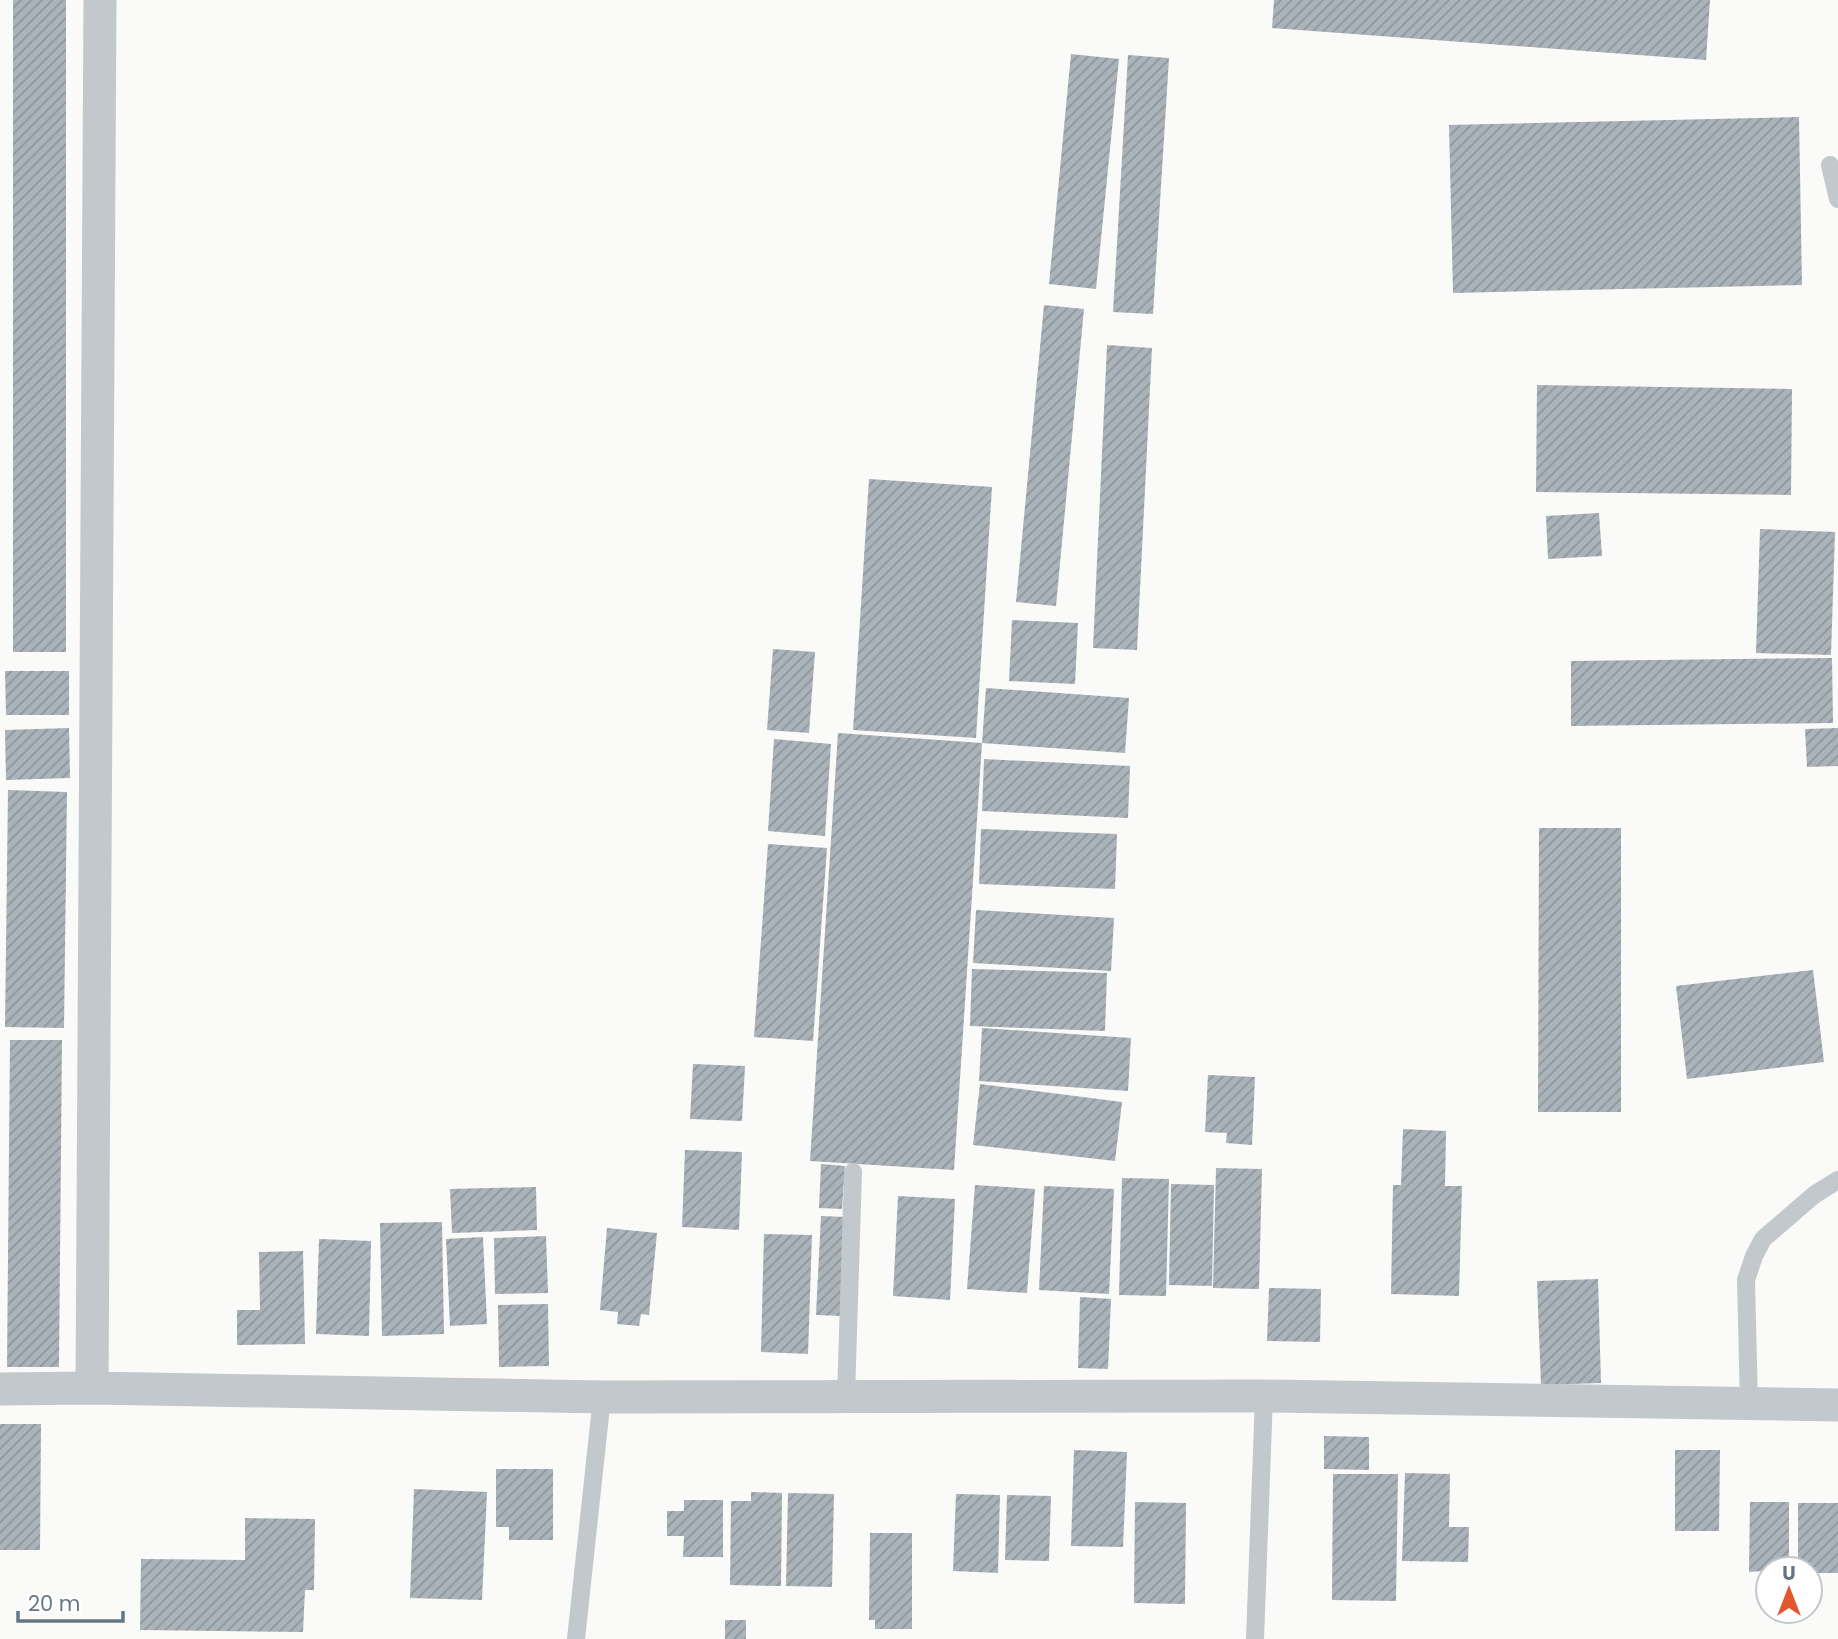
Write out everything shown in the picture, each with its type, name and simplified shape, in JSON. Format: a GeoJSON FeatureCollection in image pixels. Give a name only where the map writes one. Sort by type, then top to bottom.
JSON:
{"type":"FeatureCollection","features":[{"type":"Feature","properties":{"kind":"street"},"geometry":{"type":"LineString","coordinates":[[92,1388],[100,0]]}},
{"type":"Feature","properties":{"kind":"street"},"geometry":{"type":"LineString","coordinates":[[0,1389],[92,1388],[602,1398],[1264,1396],[1838,1405]]}},
{"type":"Feature","properties":{"kind":"lane"},"geometry":{"type":"LineString","coordinates":[[1830,165],[1838,199]]}},
{"type":"Feature","properties":{"kind":"lane"},"geometry":{"type":"LineString","coordinates":[[846,1397],[853,1172]]}},
{"type":"Feature","properties":{"kind":"lane"},"geometry":{"type":"LineString","coordinates":[[1749,1405],[1746,1280],[1754,1256],[1763,1239],[1814,1195],[1838,1180]]}},
{"type":"Feature","properties":{"kind":"lane"},"geometry":{"type":"LineString","coordinates":[[1255,1639],[1264,1396]]}},
{"type":"Feature","properties":{"kind":"lane"},"geometry":{"type":"LineString","coordinates":[[576,1639],[602,1398]]}},
{"type":"Feature","properties":{"kind":"building"},"geometry":{"type":"Polygon","coordinates":[[[13,0],[66,0],[66,652],[13,652],[13,0]]]}},
{"type":"Feature","properties":{"kind":"building"},"geometry":{"type":"Polygon","coordinates":[[[1274,0],[1710,0],[1706,60],[1272,28],[1274,0]]]}},
{"type":"Feature","properties":{"kind":"building"},"geometry":{"type":"Polygon","coordinates":[[[1071,54],[1119,59],[1096,289],[1049,284],[1071,54]]]}},
{"type":"Feature","properties":{"kind":"building"},"geometry":{"type":"Polygon","coordinates":[[[1128,55],[1169,58],[1153,314],[1113,312],[1128,55]]]}},
{"type":"Feature","properties":{"kind":"building"},"geometry":{"type":"Polygon","coordinates":[[[1799,117],[1802,285],[1453,293],[1449,125],[1799,117]]]}},
{"type":"Feature","properties":{"kind":"building"},"geometry":{"type":"Polygon","coordinates":[[[1044,305],[1084,309],[1056,606],[1016,602],[1044,305]]]}},
{"type":"Feature","properties":{"kind":"building"},"geometry":{"type":"Polygon","coordinates":[[[1107,345],[1152,348],[1137,650],[1093,648],[1107,345]]]}},
{"type":"Feature","properties":{"kind":"building"},"geometry":{"type":"Polygon","coordinates":[[[1537,385],[1792,389],[1791,495],[1536,492],[1537,385]]]}},
{"type":"Feature","properties":{"kind":"building"},"geometry":{"type":"Polygon","coordinates":[[[869,479],[992,487],[976,738],[853,730],[869,479]]]}},
{"type":"Feature","properties":{"kind":"building"},"geometry":{"type":"Polygon","coordinates":[[[1599,513],[1602,556],[1548,559],[1546,516],[1599,513]]]}},
{"type":"Feature","properties":{"kind":"building"},"geometry":{"type":"Polygon","coordinates":[[[1760,529],[1835,532],[1831,655],[1756,653],[1760,529]]]}},
{"type":"Feature","properties":{"kind":"building"},"geometry":{"type":"Polygon","coordinates":[[[1012,620],[1078,623],[1075,684],[1009,681],[1012,620]]]}},
{"type":"Feature","properties":{"kind":"building"},"geometry":{"type":"Polygon","coordinates":[[[773,649],[815,652],[809,733],[767,730],[773,649]]]}},
{"type":"Feature","properties":{"kind":"building"},"geometry":{"type":"Polygon","coordinates":[[[1832,658],[1833,723],[1571,726],[1571,661],[1832,658]]]}},
{"type":"Feature","properties":{"kind":"building"},"geometry":{"type":"Polygon","coordinates":[[[5,671],[69,671],[69,715],[6,715],[5,671]]]}},
{"type":"Feature","properties":{"kind":"building"},"geometry":{"type":"Polygon","coordinates":[[[986,688],[1129,698],[1125,753],[982,743],[986,688]]]}},
{"type":"Feature","properties":{"kind":"building"},"geometry":{"type":"Polygon","coordinates":[[[69,728],[70,778],[6,780],[5,730],[69,728]]]}},
{"type":"Feature","properties":{"kind":"building"},"geometry":{"type":"Polygon","coordinates":[[[1838,728],[1838,766],[1807,767],[1805,729],[1838,728]]]}},
{"type":"Feature","properties":{"kind":"building"},"geometry":{"type":"Polygon","coordinates":[[[838,733],[982,743],[954,1170],[810,1161],[838,733]]]}},
{"type":"Feature","properties":{"kind":"building"},"geometry":{"type":"Polygon","coordinates":[[[774,739],[831,744],[825,836],[768,831],[774,739]]]}},
{"type":"Feature","properties":{"kind":"building"},"geometry":{"type":"Polygon","coordinates":[[[984,759],[1130,766],[1128,818],[982,811],[984,759]]]}},
{"type":"Feature","properties":{"kind":"building"},"geometry":{"type":"Polygon","coordinates":[[[8,790],[67,792],[64,1028],[5,1027],[8,790]]]}},
{"type":"Feature","properties":{"kind":"building"},"geometry":{"type":"Polygon","coordinates":[[[1539,828],[1621,828],[1621,1112],[1538,1112],[1539,828]]]}},
{"type":"Feature","properties":{"kind":"building"},"geometry":{"type":"Polygon","coordinates":[[[981,829],[1117,834],[1115,889],[979,884],[981,829]]]}},
{"type":"Feature","properties":{"kind":"building"},"geometry":{"type":"Polygon","coordinates":[[[768,844],[827,848],[813,1041],[754,1037],[768,844]]]}},
{"type":"Feature","properties":{"kind":"building"},"geometry":{"type":"Polygon","coordinates":[[[976,910],[1114,918],[1111,971],[973,963],[976,910]]]}},
{"type":"Feature","properties":{"kind":"building"},"geometry":{"type":"Polygon","coordinates":[[[972,969],[1107,973],[1105,1031],[970,1026],[972,969]]]}},
{"type":"Feature","properties":{"kind":"building"},"geometry":{"type":"Polygon","coordinates":[[[1813,970],[1824,1062],[1687,1079],[1676,986],[1813,970]]]}},
{"type":"Feature","properties":{"kind":"building"},"geometry":{"type":"Polygon","coordinates":[[[982,1028],[1131,1038],[1128,1091],[979,1081],[982,1028]]]}},
{"type":"Feature","properties":{"kind":"building"},"geometry":{"type":"Polygon","coordinates":[[[10,1040],[62,1040],[59,1367],[7,1367],[10,1040]]]}},
{"type":"Feature","properties":{"kind":"building"},"geometry":{"type":"Polygon","coordinates":[[[693,1064],[745,1066],[742,1121],[690,1119],[693,1064]]]}},
{"type":"Feature","properties":{"kind":"building"},"geometry":{"type":"Polygon","coordinates":[[[1208,1075],[1255,1077],[1252,1145],[1226,1143],[1227,1133],[1205,1132],[1208,1075]]]}},
{"type":"Feature","properties":{"kind":"building"},"geometry":{"type":"Polygon","coordinates":[[[980,1084],[1122,1102],[1115,1161],[973,1145],[980,1084]]]}},
{"type":"Feature","properties":{"kind":"building"},"geometry":{"type":"Polygon","coordinates":[[[1403,1129],[1446,1131],[1445,1186],[1462,1186],[1459,1296],[1391,1294],[1393,1185],[1401,1185],[1403,1129]]]}},
{"type":"Feature","properties":{"kind":"building"},"geometry":{"type":"Polygon","coordinates":[[[685,1150],[742,1152],[739,1230],[682,1227],[685,1150]]]}},
{"type":"Feature","properties":{"kind":"building"},"geometry":{"type":"Polygon","coordinates":[[[821,1164],[845,1166],[842,1209],[819,1208],[821,1164]]]}},
{"type":"Feature","properties":{"kind":"building"},"geometry":{"type":"Polygon","coordinates":[[[1216,1168],[1262,1169],[1259,1289],[1213,1288],[1216,1168]]]}},
{"type":"Feature","properties":{"kind":"building"},"geometry":{"type":"Polygon","coordinates":[[[1122,1178],[1169,1179],[1166,1296],[1119,1295],[1122,1178]]]}},
{"type":"Feature","properties":{"kind":"building"},"geometry":{"type":"Polygon","coordinates":[[[1171,1184],[1214,1185],[1212,1286],[1169,1285],[1171,1184]]]}},
{"type":"Feature","properties":{"kind":"building"},"geometry":{"type":"Polygon","coordinates":[[[975,1185],[1035,1189],[1027,1293],[967,1289],[975,1185]]]}},
{"type":"Feature","properties":{"kind":"building"},"geometry":{"type":"Polygon","coordinates":[[[1044,1186],[1114,1189],[1109,1294],[1039,1290],[1044,1186]]]}},
{"type":"Feature","properties":{"kind":"building"},"geometry":{"type":"Polygon","coordinates":[[[536,1187],[537,1230],[452,1233],[450,1189],[536,1187]]]}},
{"type":"Feature","properties":{"kind":"building"},"geometry":{"type":"Polygon","coordinates":[[[898,1196],[955,1199],[950,1300],[893,1296],[898,1196]]]}},
{"type":"Feature","properties":{"kind":"building"},"geometry":{"type":"Polygon","coordinates":[[[821,1216],[846,1217],[841,1316],[816,1315],[821,1216]]]}},
{"type":"Feature","properties":{"kind":"building"},"geometry":{"type":"Polygon","coordinates":[[[442,1222],[444,1334],[382,1336],[380,1223],[442,1222]]]}},
{"type":"Feature","properties":{"kind":"building"},"geometry":{"type":"Polygon","coordinates":[[[607,1228],[657,1233],[649,1315],[641,1314],[639,1326],[617,1324],[618,1312],[600,1310],[607,1228]]]}},
{"type":"Feature","properties":{"kind":"building"},"geometry":{"type":"Polygon","coordinates":[[[764,1234],[812,1235],[808,1354],[761,1352],[764,1234]]]}},
{"type":"Feature","properties":{"kind":"building"},"geometry":{"type":"Polygon","coordinates":[[[546,1236],[548,1293],[495,1294],[494,1238],[546,1236]]]}},
{"type":"Feature","properties":{"kind":"building"},"geometry":{"type":"Polygon","coordinates":[[[483,1237],[487,1324],[450,1326],[446,1239],[483,1237]]]}},
{"type":"Feature","properties":{"kind":"building"},"geometry":{"type":"Polygon","coordinates":[[[319,1239],[371,1241],[369,1336],[316,1334],[319,1239]]]}},
{"type":"Feature","properties":{"kind":"building"},"geometry":{"type":"Polygon","coordinates":[[[303,1251],[305,1344],[237,1345],[237,1310],[260,1310],[259,1252],[303,1251]]]}},
{"type":"Feature","properties":{"kind":"building"},"geometry":{"type":"Polygon","coordinates":[[[1598,1279],[1601,1383],[1541,1385],[1537,1281],[1598,1279]]]}},
{"type":"Feature","properties":{"kind":"building"},"geometry":{"type":"Polygon","coordinates":[[[1269,1288],[1321,1289],[1320,1342],[1267,1341],[1269,1288]]]}},
{"type":"Feature","properties":{"kind":"building"},"geometry":{"type":"Polygon","coordinates":[[[1080,1297],[1111,1299],[1108,1369],[1078,1368],[1080,1297]]]}},
{"type":"Feature","properties":{"kind":"building"},"geometry":{"type":"Polygon","coordinates":[[[548,1304],[549,1366],[499,1367],[498,1305],[548,1304]]]}},
{"type":"Feature","properties":{"kind":"building"},"geometry":{"type":"Polygon","coordinates":[[[0,1424],[41,1424],[40,1550],[0,1550],[0,1424]]]}},
{"type":"Feature","properties":{"kind":"building"},"geometry":{"type":"Polygon","coordinates":[[[1324,1436],[1369,1437],[1369,1470],[1324,1469],[1324,1436]]]}},
{"type":"Feature","properties":{"kind":"building"},"geometry":{"type":"Polygon","coordinates":[[[1074,1450],[1127,1452],[1123,1547],[1071,1546],[1074,1450]]]}},
{"type":"Feature","properties":{"kind":"building"},"geometry":{"type":"Polygon","coordinates":[[[1675,1450],[1720,1450],[1719,1531],[1675,1531],[1675,1450]]]}},
{"type":"Feature","properties":{"kind":"building"},"geometry":{"type":"Polygon","coordinates":[[[496,1469],[553,1469],[553,1540],[509,1540],[509,1527],[496,1527],[496,1469]]]}},
{"type":"Feature","properties":{"kind":"building"},"geometry":{"type":"Polygon","coordinates":[[[1405,1473],[1450,1474],[1449,1527],[1469,1527],[1468,1562],[1402,1561],[1405,1473]]]}},
{"type":"Feature","properties":{"kind":"building"},"geometry":{"type":"Polygon","coordinates":[[[1333,1474],[1398,1474],[1396,1601],[1332,1600],[1333,1474]]]}},
{"type":"Feature","properties":{"kind":"building"},"geometry":{"type":"Polygon","coordinates":[[[414,1489],[487,1492],[482,1600],[410,1598],[414,1489]]]}},
{"type":"Feature","properties":{"kind":"building"},"geometry":{"type":"Polygon","coordinates":[[[751,1492],[782,1493],[781,1586],[730,1585],[731,1501],[751,1501],[751,1492]]]}},
{"type":"Feature","properties":{"kind":"building"},"geometry":{"type":"Polygon","coordinates":[[[788,1493],[834,1494],[832,1587],[786,1586],[788,1493]]]}},
{"type":"Feature","properties":{"kind":"building"},"geometry":{"type":"Polygon","coordinates":[[[956,1494],[1000,1495],[998,1573],[953,1571],[956,1494]]]}},
{"type":"Feature","properties":{"kind":"building"},"geometry":{"type":"Polygon","coordinates":[[[1007,1495],[1051,1496],[1049,1561],[1005,1560],[1007,1495]]]}},
{"type":"Feature","properties":{"kind":"building"},"geometry":{"type":"Polygon","coordinates":[[[684,1500],[723,1500],[723,1557],[683,1557],[684,1536],[667,1536],[667,1511],[684,1511],[684,1500]]]}},
{"type":"Feature","properties":{"kind":"building"},"geometry":{"type":"Polygon","coordinates":[[[1135,1502],[1186,1503],[1185,1604],[1134,1603],[1135,1502]]]}},
{"type":"Feature","properties":{"kind":"building"},"geometry":{"type":"Polygon","coordinates":[[[1750,1502],[1789,1502],[1789,1555],[1754,1555],[1754,1572],[1749,1572],[1750,1502]]]}},
{"type":"Feature","properties":{"kind":"building"},"geometry":{"type":"Polygon","coordinates":[[[1798,1503],[1838,1503],[1838,1573],[1824,1573],[1824,1555],[1798,1555],[1798,1503]]]}},
{"type":"Feature","properties":{"kind":"building"},"geometry":{"type":"Polygon","coordinates":[[[245,1518],[315,1519],[314,1590],[305,1590],[303,1632],[140,1630],[141,1559],[245,1560],[245,1518]]]}},
{"type":"Feature","properties":{"kind":"building"},"geometry":{"type":"Polygon","coordinates":[[[870,1533],[912,1533],[912,1629],[875,1629],[875,1620],[869,1620],[870,1533]]]}},
{"type":"Feature","properties":{"kind":"building"},"geometry":{"type":"Polygon","coordinates":[[[725,1620],[746,1620],[746,1639],[725,1639],[725,1620]]]}}]}
